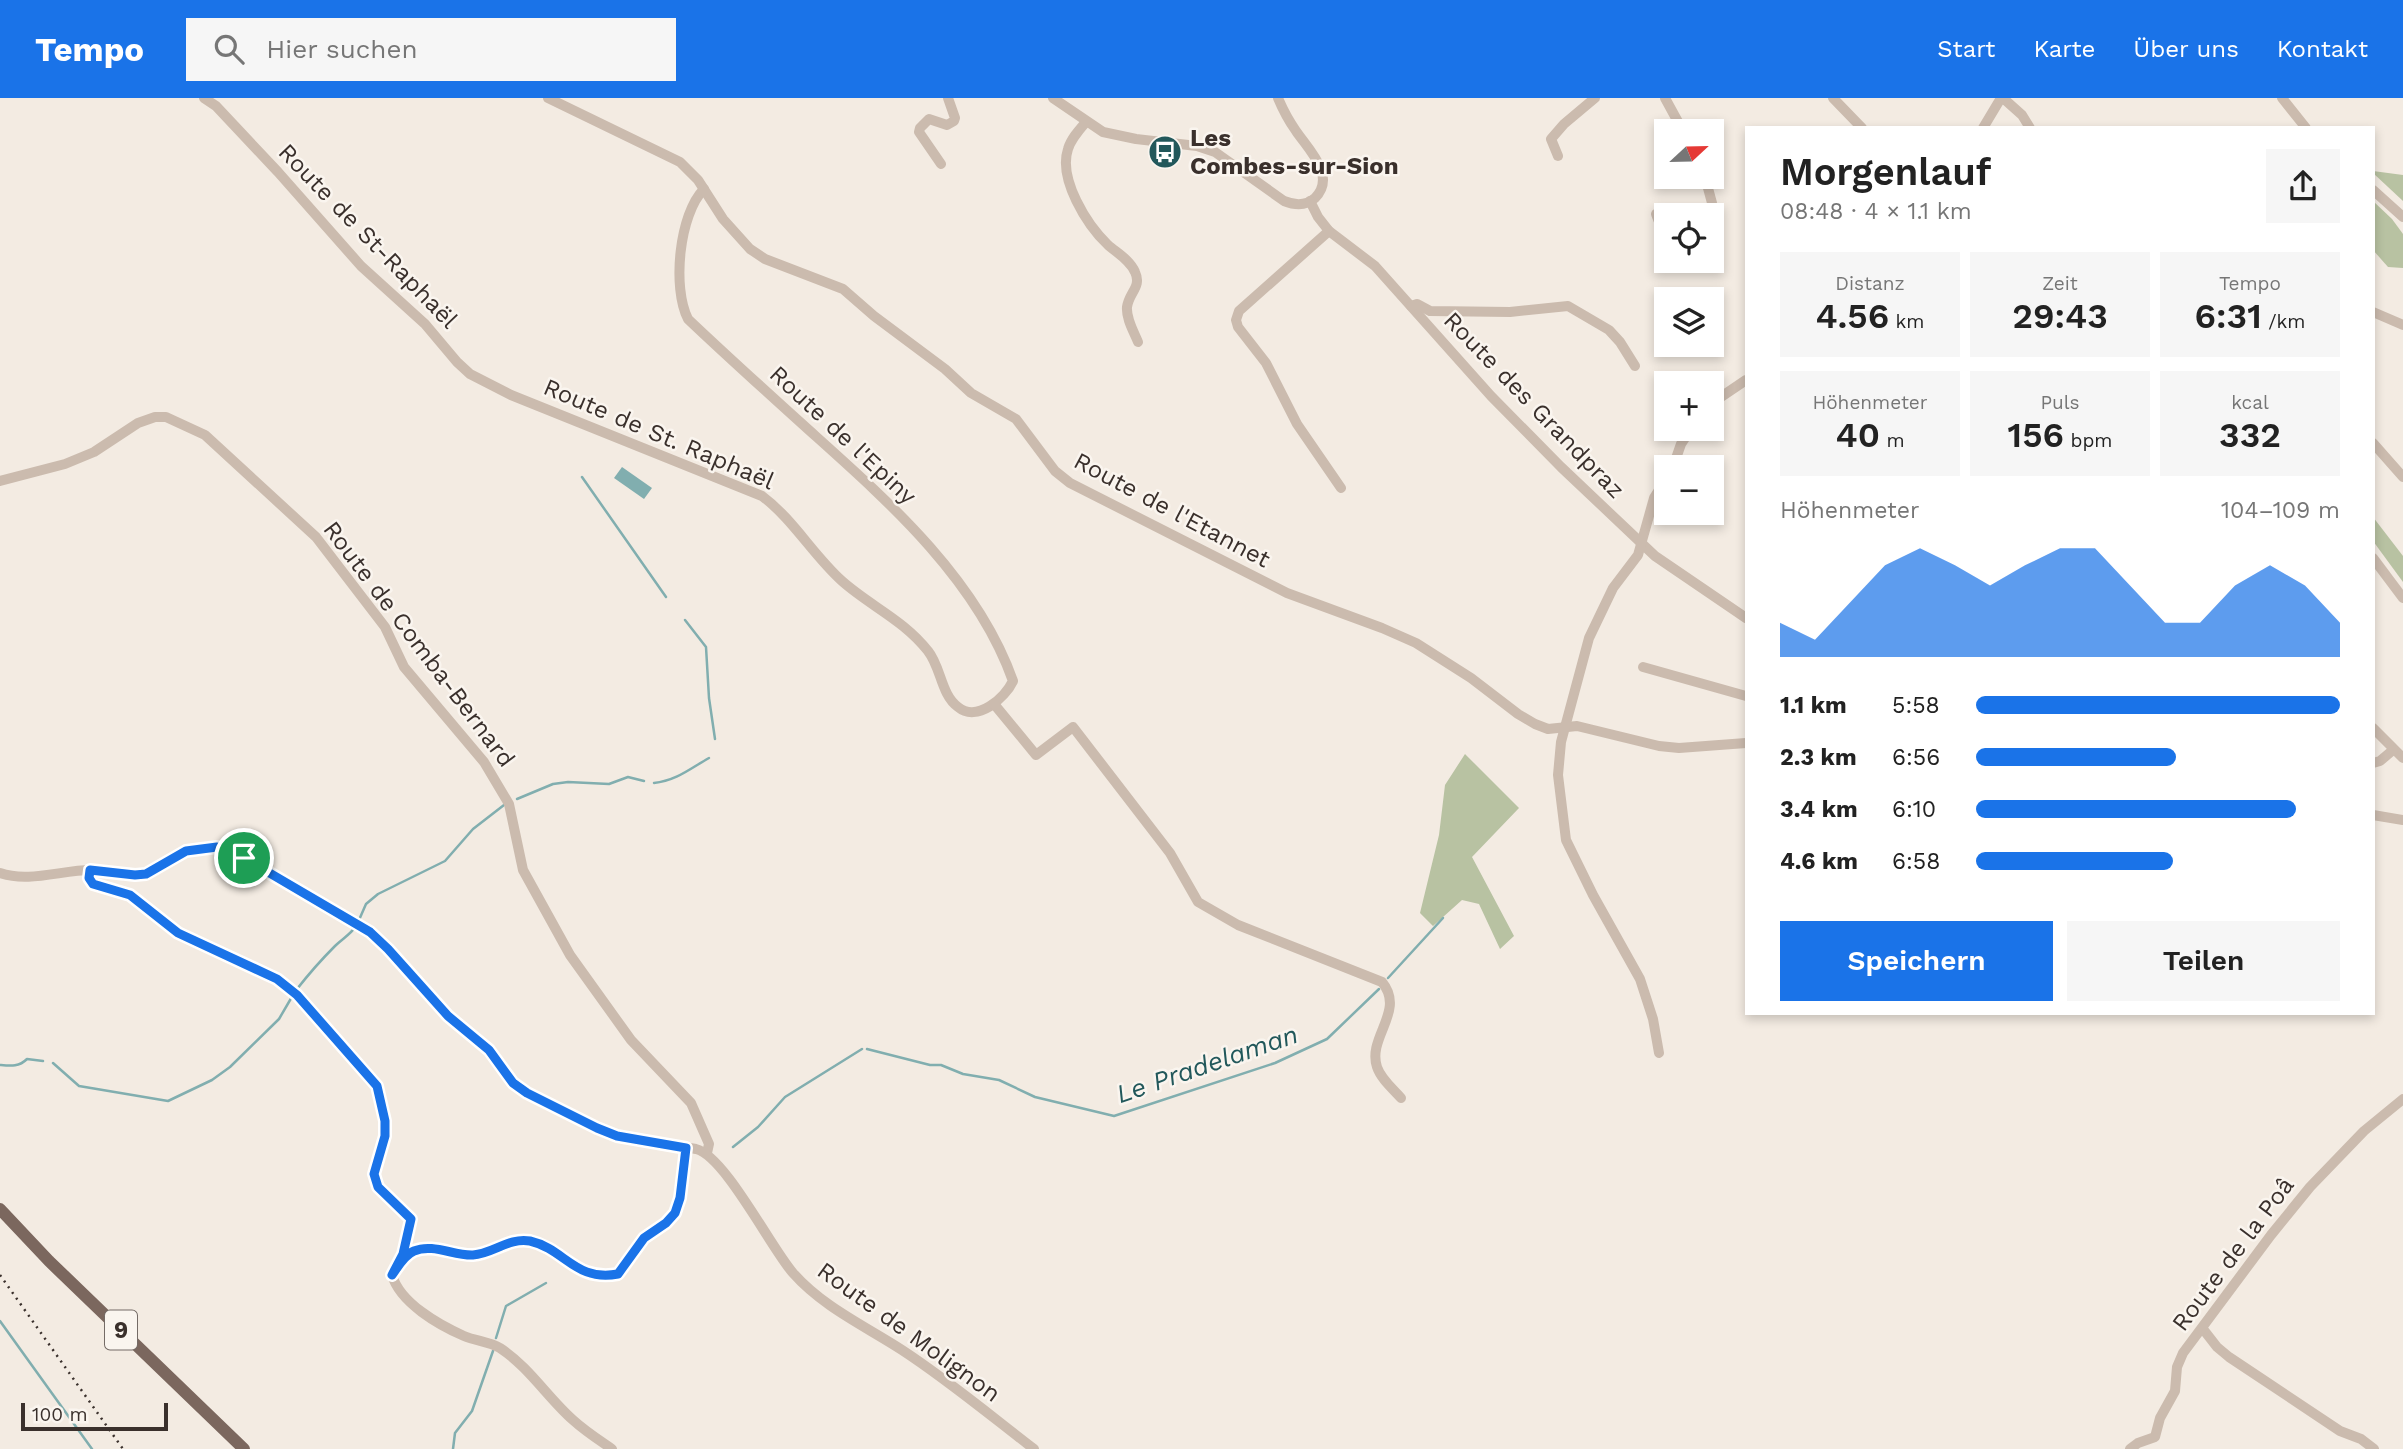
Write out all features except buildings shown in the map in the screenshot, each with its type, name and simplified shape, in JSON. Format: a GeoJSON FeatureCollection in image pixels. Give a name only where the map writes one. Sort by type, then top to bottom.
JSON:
{"type":"FeatureCollection","features":[{"type":"Feature","properties":{"kind":"main road","name":"9"},"geometry":{"type":"LineString","coordinates":[[0,1209],[49,1261],[244,1449]]}},
{"type":"Feature","properties":{"kind":"street","name":"Route de St-Raphaël"},"geometry":{"type":"LineString","coordinates":[[204,98],[216,106],[361,265],[425,324],[470,374]]}},
{"type":"Feature","properties":{"kind":"street","name":"Route de l'Etannet"},"geometry":{"type":"LineString","coordinates":[[548,98],[680,162],[691,172],[723,219],[750,249],[765,259],[834,283],[843,289],[874,316],[945,369],[971,393],[1016,419],[1055,471],[1070,483],[1287,593],[1416,643],[1535,724],[1548,729],[1566,726],[1587,728],[1659,746],[1745,743]]}},
{"type":"Feature","properties":{"kind":"street"},"geometry":{"type":"LineString","coordinates":[[941,164],[919,132],[929,119],[947,125],[954,121],[956,118],[948,98]]}},
{"type":"Feature","properties":{"kind":"street"},"geometry":{"type":"LineString","coordinates":[[1053,98],[1086,122],[1117,136],[1206,149],[1225,158],[1284,201],[1300,204],[1310,201],[1321,187],[1321,168],[1291,124],[1278,98]]}},
{"type":"Feature","properties":{"kind":"street"},"geometry":{"type":"LineString","coordinates":[[1558,156],[1550,139],[1595,98]]}},
{"type":"Feature","properties":{"kind":"street"},"geometry":{"type":"LineString","coordinates":[[1665,98],[1676,119]]}},
{"type":"Feature","properties":{"kind":"street"},"geometry":{"type":"LineString","coordinates":[[1833,98],[1860,126]]}},
{"type":"Feature","properties":{"kind":"street"},"geometry":{"type":"LineString","coordinates":[[1984,126],[2002,98],[2022,115],[2029,126]]}},
{"type":"Feature","properties":{"kind":"street"},"geometry":{"type":"LineString","coordinates":[[2282,98],[2304,126]]}},
{"type":"Feature","properties":{"kind":"street"},"geometry":{"type":"LineString","coordinates":[[1086,122],[1068,150],[1068,180],[1096,232],[1126,260],[1136,274],[1137,286],[1129,299],[1128,313],[1138,342]]}},
{"type":"Feature","properties":{"kind":"street","name":"Route de l'Epiny"},"geometry":{"type":"LineString","coordinates":[[704,190],[691,206],[682,253],[679,294],[688,319],[857,473],[931,546],[964,590],[1005,658],[1013,681],[1008,691],[994,704]]}},
{"type":"Feature","properties":{"kind":"street"},"geometry":{"type":"LineString","coordinates":[[2375,192],[2403,217]]}},
{"type":"Feature","properties":{"kind":"street","name":"Route des Grandpraz"},"geometry":{"type":"LineString","coordinates":[[1310,201],[1329,231],[1374,266],[1504,410],[1641,544],[1745,617]]}},
{"type":"Feature","properties":{"kind":"street"},"geometry":{"type":"LineString","coordinates":[[1329,231],[1239,311],[1236,320],[1238,327],[1266,363],[1297,424],[1341,488]]}},
{"type":"Feature","properties":{"kind":"street"},"geometry":{"type":"LineString","coordinates":[[1411,306],[1417,304],[1430,311],[1510,312],[1568,306],[1609,330],[1620,341],[1635,366]]}},
{"type":"Feature","properties":{"kind":"street"},"geometry":{"type":"LineString","coordinates":[[2375,313],[2403,325]]}},
{"type":"Feature","properties":{"kind":"street","name":"Route de St. Raphaël"},"geometry":{"type":"LineString","coordinates":[[470,374],[511,395],[762,496],[775,506],[841,580],[895,618],[928,650],[948,694],[958,708],[972,712],[994,704]]}},
{"type":"Feature","properties":{"kind":"street"},"geometry":{"type":"LineString","coordinates":[[1724,395],[1745,381]]}},
{"type":"Feature","properties":{"kind":"street","name":"Route de Comba-Bernard"},"geometry":{"type":"LineString","coordinates":[[0,481],[65,464],[94,452],[138,423],[155,417],[166,417],[193,428],[214,443],[316,537],[385,627],[404,667],[484,762],[509,804],[523,870],[570,955],[631,1040],[691,1103],[709,1144],[707,1153]]}},
{"type":"Feature","properties":{"kind":"street"},"geometry":{"type":"LineString","coordinates":[[2375,445],[2403,477]]}},
{"type":"Feature","properties":{"kind":"street"},"geometry":{"type":"LineString","coordinates":[[1654,498],[1638,555],[1613,588],[1590,638],[1561,743],[1558,775],[1566,840],[1640,979],[1653,1019],[1659,1053]]}},
{"type":"Feature","properties":{"kind":"street"},"geometry":{"type":"LineString","coordinates":[[2375,561],[2403,598]]}},
{"type":"Feature","properties":{"kind":"street"},"geometry":{"type":"LineString","coordinates":[[1643,667],[1745,696]]}},
{"type":"Feature","properties":{"kind":"street"},"geometry":{"type":"LineString","coordinates":[[994,704],[1036,755],[1073,727],[1170,853],[1198,902],[1238,925],[1382,982],[1389,992],[1391,1007],[1376,1051],[1376,1060],[1382,1077],[1401,1098]]}},
{"type":"Feature","properties":{"kind":"street"},"geometry":{"type":"LineString","coordinates":[[2375,730],[2403,758]]}},
{"type":"Feature","properties":{"kind":"street"},"geometry":{"type":"LineString","coordinates":[[2375,762],[2393,750]]}},
{"type":"Feature","properties":{"kind":"street"},"geometry":{"type":"LineString","coordinates":[[2375,815],[2403,820]]}},
{"type":"Feature","properties":{"kind":"street"},"geometry":{"type":"LineString","coordinates":[[0,873],[13,877],[90,870],[135,875],[146,874],[186,851],[217,847],[237,854],[358,923],[388,949],[448,1016],[489,1050],[513,1083],[550,1105],[617,1136],[707,1153]]}},
{"type":"Feature","properties":{"kind":"street"},"geometry":{"type":"LineString","coordinates":[[90,870],[89,878],[93,884],[130,895],[178,933],[277,979],[295,992],[377,1086],[385,1121],[385,1136],[374,1174],[378,1187],[411,1219],[403,1254],[392,1275],[395,1284],[409,1300],[434,1319],[464,1336],[499,1348],[535,1379],[573,1420],[612,1449]]}},
{"type":"Feature","properties":{"kind":"street","name":"Route de la Poâ"},"geometry":{"type":"LineString","coordinates":[[2130,1449],[2155,1437],[2160,1418],[2175,1391],[2180,1359],[2271,1235],[2310,1187],[2364,1131],[2403,1099]]}},
{"type":"Feature","properties":{"kind":"street"},"geometry":{"type":"LineString","coordinates":[[392,1275],[405,1257],[414,1251],[429,1248],[473,1255],[517,1240],[533,1242],[590,1275],[618,1274],[644,1238],[666,1223],[675,1213],[680,1198],[686,1148]]}},
{"type":"Feature","properties":{"kind":"street","name":"Route de Molignon"},"geometry":{"type":"LineString","coordinates":[[707,1153],[791,1270],[804,1284],[856,1324],[902,1350],[1034,1449]]}},
{"type":"Feature","properties":{"kind":"street"},"geometry":{"type":"LineString","coordinates":[[2203,1329],[2229,1357],[2340,1431],[2361,1439],[2374,1449]]}},
{"type":"Feature","properties":{"kind":"green space"},"geometry":{"type":"Polygon","coordinates":[[[2375,171],[2403,175],[2403,201],[2375,175],[2375,171]]]}},
{"type":"Feature","properties":{"kind":"green space"},"geometry":{"type":"Polygon","coordinates":[[[2375,203],[2403,234],[2403,268],[2388,267],[2375,252],[2375,203]]]}},
{"type":"Feature","properties":{"kind":"green space"},"geometry":{"type":"Polygon","coordinates":[[[2375,520],[2403,556],[2403,582],[2375,544],[2375,520]]]}},
{"type":"Feature","properties":{"kind":"green space"},"geometry":{"type":"Polygon","coordinates":[[[1465,754],[1519,808],[1472,857],[1514,936],[1500,949],[1479,904],[1462,900],[1433,926],[1420,913],[1439,835],[1445,785],[1465,754]]]}},
{"type":"Feature","properties":{"kind":"water"},"geometry":{"type":"Polygon","coordinates":[[[622,467],[652,488],[644,499],[614,478],[622,467]]]}},
{"type":"Feature","properties":{"kind":"waterway"},"geometry":{"type":"LineString","coordinates":[[582,477],[666,597]]}},
{"type":"Feature","properties":{"kind":"waterway"},"geometry":{"type":"LineString","coordinates":[[685,620],[706,647],[715,739]]}},
{"type":"Feature","properties":{"kind":"waterway"},"geometry":{"type":"LineString","coordinates":[[654,783],[676,777],[709,758]]}},
{"type":"Feature","properties":{"kind":"waterway"},"geometry":{"type":"LineString","coordinates":[[517,799],[553,784],[609,784],[628,777],[644,781]]}},
{"type":"Feature","properties":{"kind":"waterway"},"geometry":{"type":"LineString","coordinates":[[359,920],[366,904],[378,894],[445,861],[473,829],[504,805]]}},
{"type":"Feature","properties":{"kind":"waterway","name":"Le Pradelaman"},"geometry":{"type":"LineString","coordinates":[[1388,978],[1443,918]]}},
{"type":"Feature","properties":{"kind":"waterway"},"geometry":{"type":"LineString","coordinates":[[297,989],[325,956],[356,926]]}},
{"type":"Feature","properties":{"kind":"waterway","name":"Le Pradelaman"},"geometry":{"type":"LineString","coordinates":[[867,1049],[930,1065],[941,1065],[963,1074],[999,1080],[1035,1097],[1114,1116],[1275,1063],[1327,1039],[1379,989]]}},
{"type":"Feature","properties":{"kind":"waterway"},"geometry":{"type":"LineString","coordinates":[[53,1063],[79,1086],[168,1101],[212,1080],[230,1067],[279,1019],[293,995]]}},
{"type":"Feature","properties":{"kind":"waterway","name":"Le Pradelaman"},"geometry":{"type":"LineString","coordinates":[[733,1147],[758,1127],[785,1097],[862,1049]]}},
{"type":"Feature","properties":{"kind":"waterway"},"geometry":{"type":"LineString","coordinates":[[0,1065],[18,1065],[27,1059],[43,1061]]}},
{"type":"Feature","properties":{"kind":"waterway","name":"Le Pradelaman"},"geometry":{"type":"LineString","coordinates":[[496,1338],[506,1306],[546,1283]]}},
{"type":"Feature","properties":{"kind":"waterway"},"geometry":{"type":"LineString","coordinates":[[0,1321],[92,1449]]}},
{"type":"Feature","properties":{"kind":"waterway","name":"Le Pradelaman"},"geometry":{"type":"LineString","coordinates":[[453,1449],[455,1433],[472,1411],[493,1351]]}},
{"type":"Feature","properties":{"kind":"railway"},"geometry":{"type":"LineString","coordinates":[[0,1275],[123,1449]]}},
{"type":"Feature","properties":{"kind":"place","name":"Les Combes-sur-Sion"},"geometry":{"type":"Point","coordinates":[1165,152]}},
{"type":"Feature","properties":{"kind":"route"},"geometry":{"type":"LineString","coordinates":[[217,847],[244,858],[363,926],[388,949],[448,1016],[489,1050],[513,1083],[527,1093],[617,1136],[686,1148],[680,1198],[675,1213],[666,1223],[644,1238],[618,1274],[590,1275],[533,1242],[517,1240],[473,1255],[429,1248],[414,1251],[405,1257],[392,1275],[403,1254],[411,1219],[378,1187],[374,1174],[385,1136],[385,1121],[377,1086],[297,995],[277,979],[178,933],[130,895],[93,884],[89,878],[90,870],[146,874],[186,851],[200,848],[217,847]]}}]}
